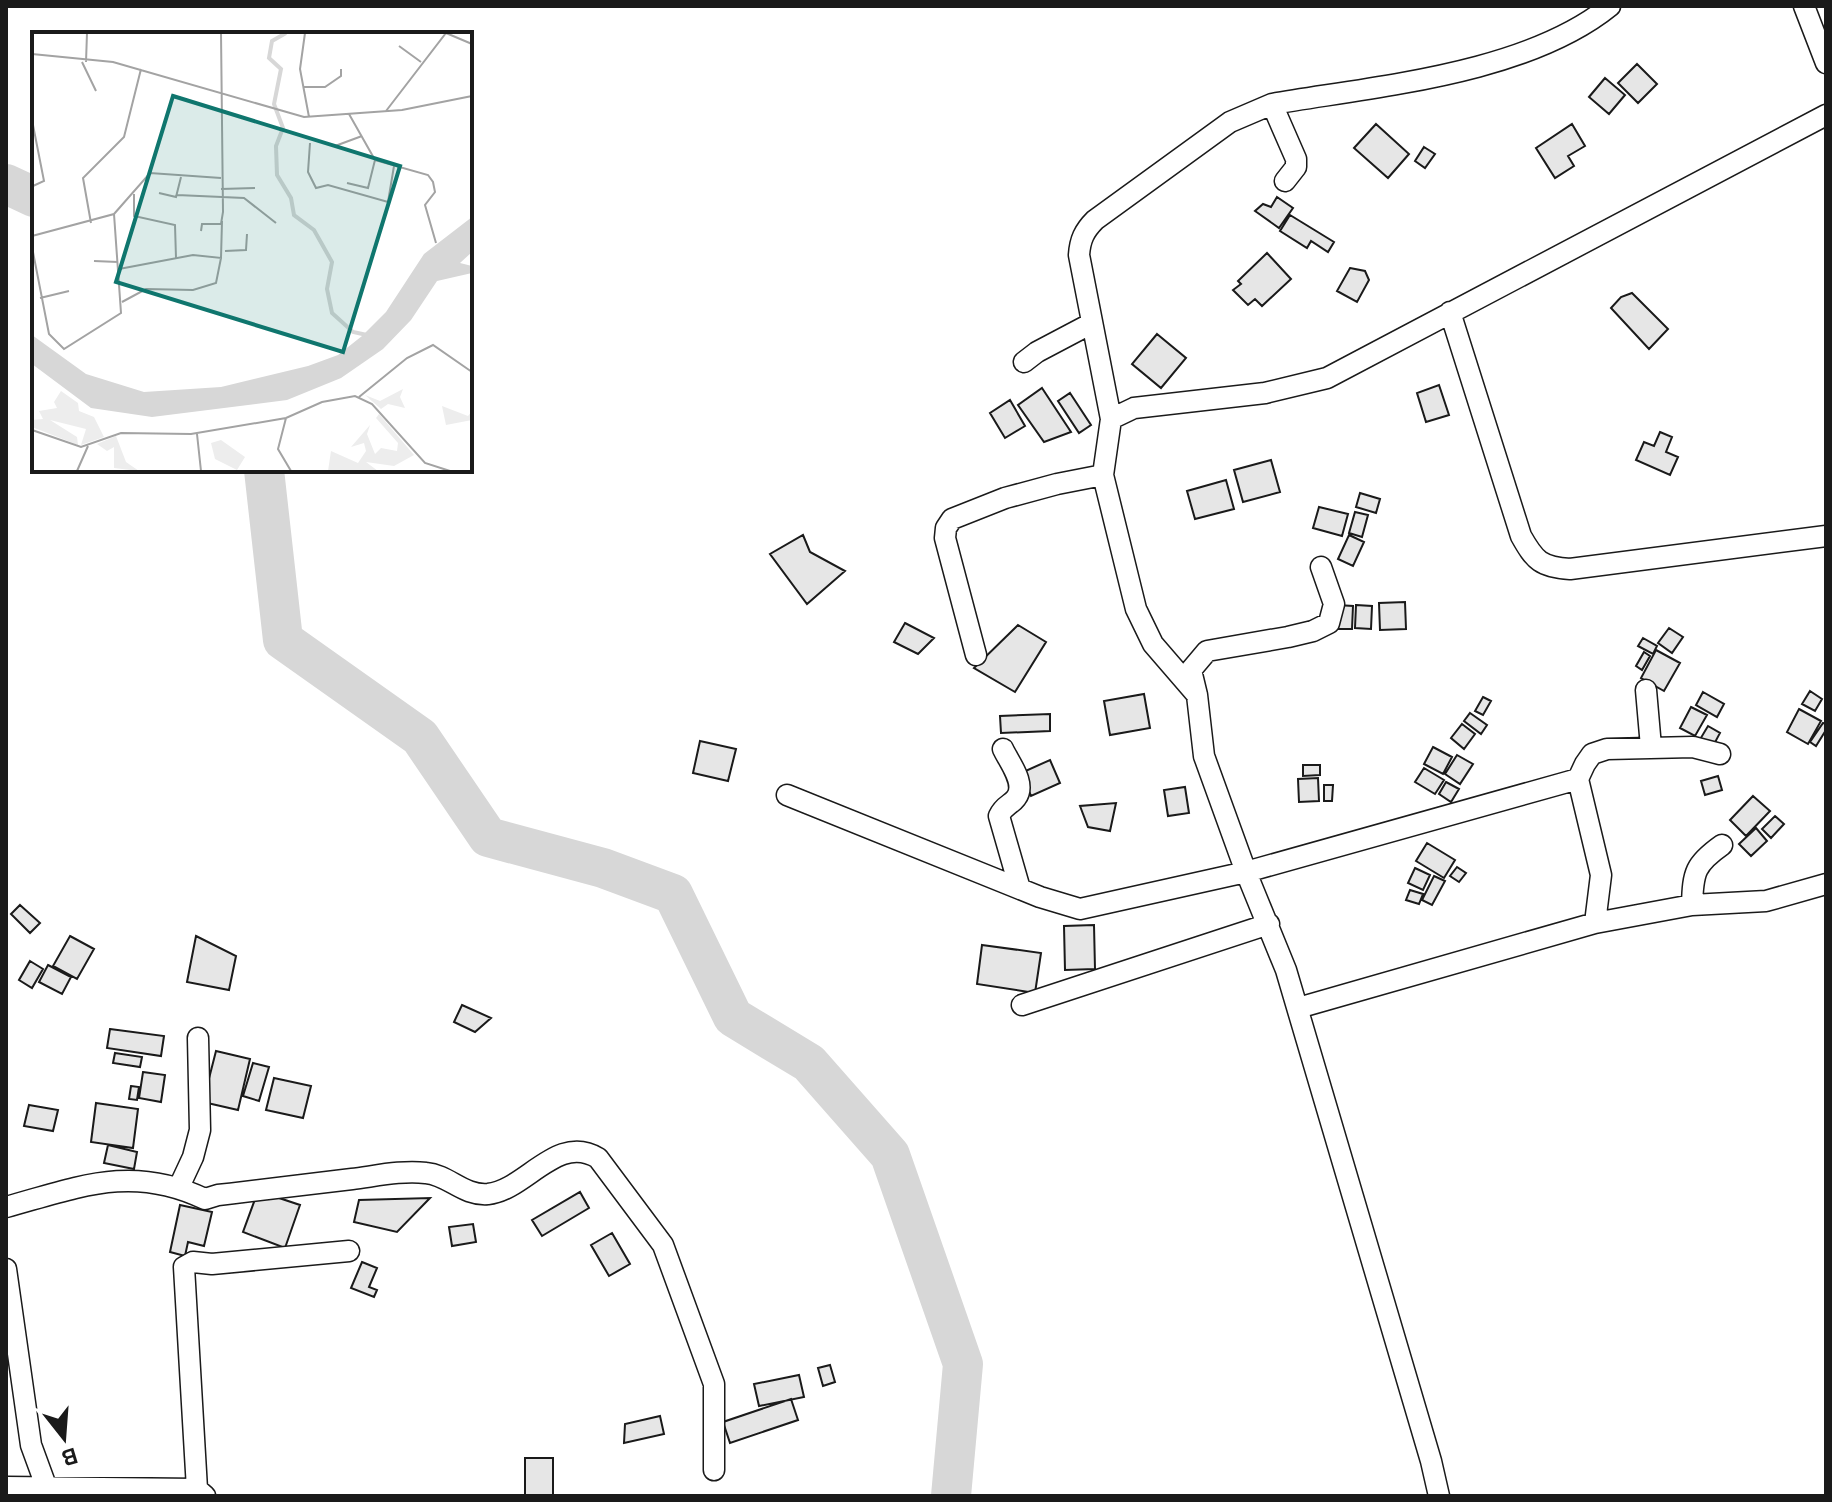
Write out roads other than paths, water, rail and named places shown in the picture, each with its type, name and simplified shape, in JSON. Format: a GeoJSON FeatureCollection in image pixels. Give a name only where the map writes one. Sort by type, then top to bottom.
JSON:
{"type":"FeatureCollection","features":[{"type":"Feature","properties":{"kind":"street"},"geometry":{"type":"LineString","coordinates":[[1197,695],[1144,629],[1136,609],[1103,475],[1111,419],[1079,255],[1085,230],[1230,122],[1272,104],[1479,67],[1540,46],[1610,6]]}},
{"type":"Feature","properties":{"kind":"street"},"geometry":{"type":"LineString","coordinates":[[1804,6],[1826,63]]}},
{"type":"Feature","properties":{"kind":"street"},"geometry":{"type":"LineString","coordinates":[[1272,104],[1296,159],[1296,167],[1285,181]]}},
{"type":"Feature","properties":{"kind":"street"},"geometry":{"type":"LineString","coordinates":[[1111,419],[1134,408],[1265,393],[1327,378],[1826,115]]}},
{"type":"Feature","properties":{"kind":"street"},"geometry":{"type":"LineString","coordinates":[[1450,312],[1521,536],[1532,555],[1547,567],[1570,569],[1826,536]]}},
{"type":"Feature","properties":{"kind":"street"},"geometry":{"type":"LineString","coordinates":[[1024,362],[1092,323]]}},
{"type":"Feature","properties":{"kind":"street"},"geometry":{"type":"LineString","coordinates":[[976,655],[945,538],[946,528],[952,519],[1005,498],[1103,475]]}},
{"type":"Feature","properties":{"kind":"street"},"geometry":{"type":"LineString","coordinates":[[1321,567],[1334,604],[1329,623],[1313,631],[1288,637],[1207,651],[1191,670],[1204,756],[1298,1008],[1439,1496]]}},
{"type":"Feature","properties":{"kind":"street"},"geometry":{"type":"LineString","coordinates":[[1646,690],[1651,747]]}},
{"type":"Feature","properties":{"kind":"street"},"geometry":{"type":"LineString","coordinates":[[1595,923],[1601,875],[1578,779],[1592,754],[1607,749],[1693,747],[1720,754]]}},
{"type":"Feature","properties":{"kind":"street"},"geometry":{"type":"LineString","coordinates":[[1003,749],[1020,789],[1016,799],[1004,806],[999,816],[1020,889]]}},
{"type":"Feature","properties":{"kind":"street"},"geometry":{"type":"LineString","coordinates":[[787,795],[1020,889],[1080,909],[1246,872],[1578,779]]}},
{"type":"Feature","properties":{"kind":"street"},"geometry":{"type":"LineString","coordinates":[[1692,905],[1693,882],[1702,860],[1722,845]]}},
{"type":"Feature","properties":{"kind":"street"},"geometry":{"type":"LineString","coordinates":[[1298,1008],[1595,923],[1692,905],[1766,901],[1826,884]]}},
{"type":"Feature","properties":{"kind":"street"},"geometry":{"type":"LineString","coordinates":[[1022,1005],[1269,924]]}},
{"type":"Feature","properties":{"kind":"street"},"geometry":{"type":"LineString","coordinates":[[179,1187],[193,1157],[200,1130],[198,1038]]}},
{"type":"Feature","properties":{"kind":"street"},"geometry":{"type":"LineString","coordinates":[[6,1207],[98,1182],[145,1180],[179,1187],[205,1199],[398,1174],[428,1173],[466,1192],[487,1194],[507,1189],[538,1166],[567,1152],[588,1152],[598,1158],[663,1245],[714,1384],[714,1470]]}},
{"type":"Feature","properties":{"kind":"street"},"geometry":{"type":"LineString","coordinates":[[6,1487],[201,1492],[184,1267],[193,1262],[212,1264],[349,1251]]}},
{"type":"Feature","properties":{"kind":"street"},"geometry":{"type":"LineString","coordinates":[[6,1269],[31,1445],[46,1486]]}},
{"type":"Feature","properties":{"kind":"waterway"},"geometry":{"type":"LineString","coordinates":[[6,184],[32,196]]}},
{"type":"Feature","properties":{"kind":"waterway"},"geometry":{"type":"LineString","coordinates":[[264,472],[283,640],[420,737],[488,837],[603,868],[673,894],[733,1017],[809,1063],[890,1155],[963,1364],[951,1496]]}}]}
